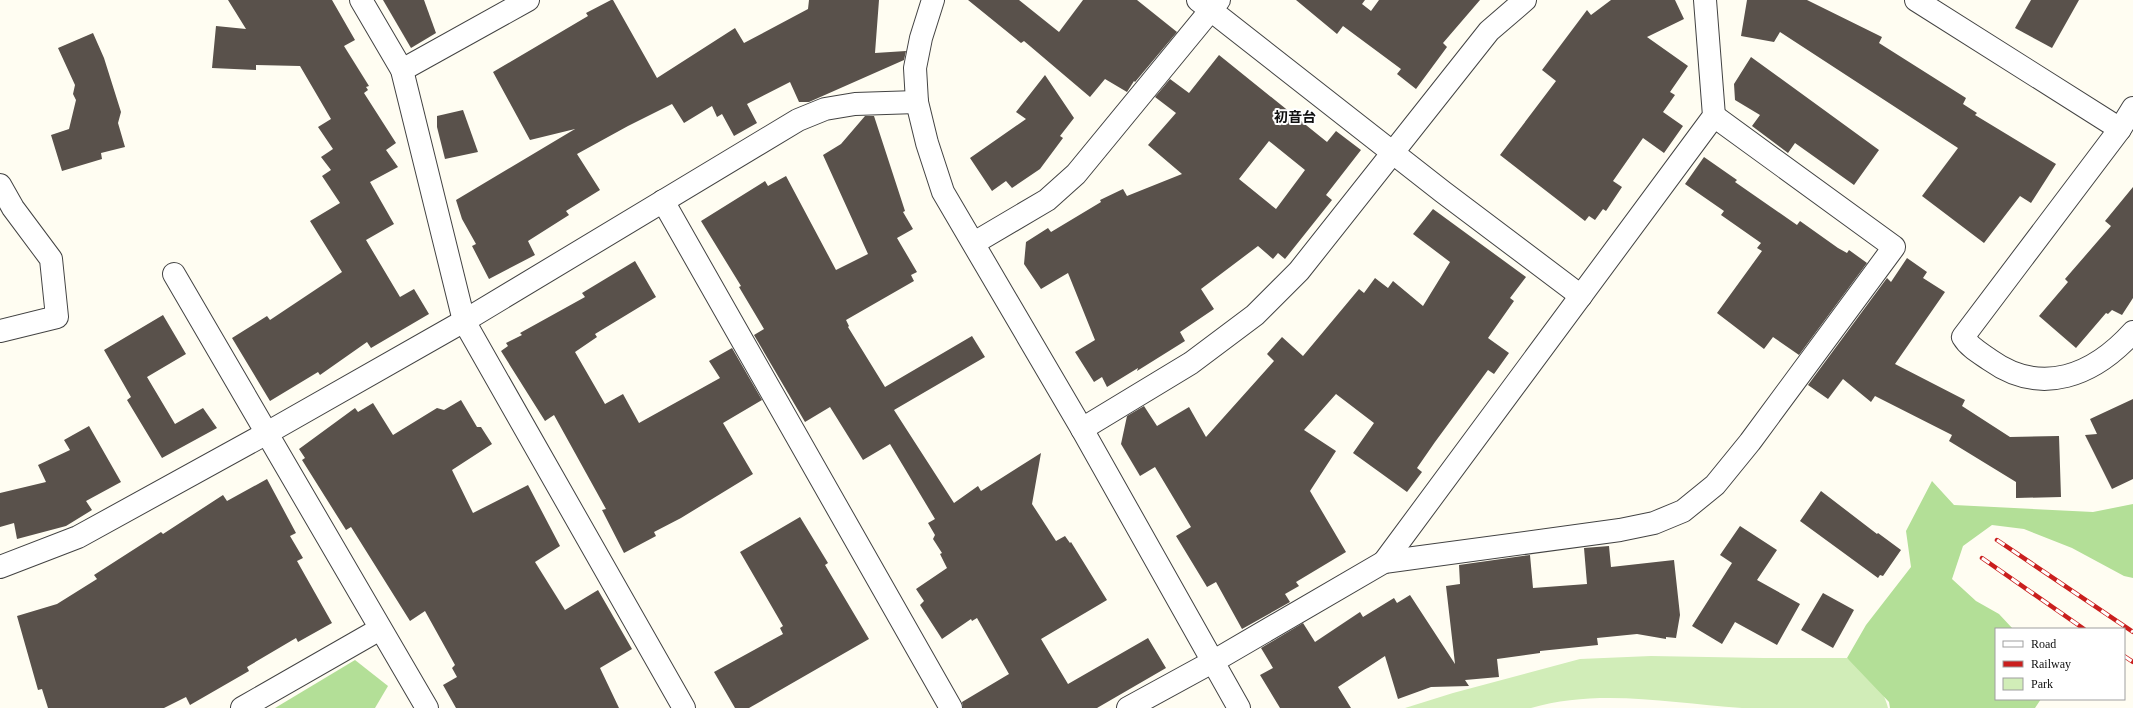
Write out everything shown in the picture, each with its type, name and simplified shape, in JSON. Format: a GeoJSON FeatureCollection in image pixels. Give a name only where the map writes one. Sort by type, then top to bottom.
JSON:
{"type":"FeatureCollection","features":[{"type":"Feature","properties":{"kind":"street"},"geometry":{"type":"LineString","coordinates":[[361,0],[402,70],[464,321],[684,708]]}},
{"type":"Feature","properties":{"kind":"street"},"geometry":{"type":"LineString","coordinates":[[933,0],[921,38],[915,68],[917,102],[927,143],[943,192],[1082,429],[1214,661],[1239,708]]}},
{"type":"Feature","properties":{"kind":"street"},"geometry":{"type":"LineString","coordinates":[[1082,429],[1191,363],[1255,315],[1298,271],[1489,31],[1525,0]]}},
{"type":"Feature","properties":{"kind":"street"},"geometry":{"type":"LineString","coordinates":[[1384,562],[1714,116],[1704,0]]}},
{"type":"Feature","properties":{"kind":"street"},"geometry":{"type":"LineString","coordinates":[[1916,0],[2120,129]]}},
{"type":"Feature","properties":{"kind":"street"},"geometry":{"type":"LineString","coordinates":[[402,70],[514,3]]}},
{"type":"Feature","properties":{"kind":"street"},"geometry":{"type":"LineString","coordinates":[[974,243],[1047,200],[1076,174],[1209,3],[1393,152],[1581,296]]}},
{"type":"Feature","properties":{"kind":"street"},"geometry":{"type":"LineString","coordinates":[[0,567],[78,537],[267,433],[464,321],[798,120],[825,110],[855,104],[917,102]]}},
{"type":"Feature","properties":{"kind":"street"},"geometry":{"type":"LineString","coordinates":[[2133,108],[2120,129],[1963,336],[1967,344],[1998,366],[2034,379],[2053,379],[2077,374],[2096,365],[2114,352],[2133,332]]}},
{"type":"Feature","properties":{"kind":"street"},"geometry":{"type":"LineString","coordinates":[[1128,708],[1214,661],[1384,562],[1620,530],[1654,523],[1683,511],[1715,484],[1750,442],[1844,317],[1894,247],[1714,116]]}},
{"type":"Feature","properties":{"kind":"street"},"geometry":{"type":"LineString","coordinates":[[0,185],[13,208],[51,259],[57,317],[0,331]]}},
{"type":"Feature","properties":{"kind":"street"},"geometry":{"type":"LineString","coordinates":[[663,201],[951,708]]}},
{"type":"Feature","properties":{"kind":"street"},"geometry":{"type":"LineString","coordinates":[[174,274],[426,708]]}},
{"type":"Feature","properties":{"kind":"street"},"geometry":{"type":"LineString","coordinates":[[242,708],[380,629]]}},
{"type":"Feature","properties":{"kind":"green space"},"geometry":{"type":"Polygon","coordinates":[[[1932,481],[1954,505],[2093,512],[2133,504],[2133,578],[2124,576],[2072,548],[2024,529],[1992,525],[1963,546],[1952,579],[1976,601],[1999,614],[2012,628],[1995,628],[1995,700],[2040,700],[2035,708],[1890,708],[1889,702],[1847,658],[1866,625],[1911,567],[1906,531],[1932,481]]]}},
{"type":"Feature","properties":{"kind":"green space"},"geometry":{"type":"Polygon","coordinates":[[[1651,656],[1847,658],[1866,674],[1882,692],[1888,708],[1742,708],[1609,698],[1557,702],[1531,708],[1405,708],[1453,693],[1580,659],[1651,656]]]}},
{"type":"Feature","properties":{"kind":"green space"},"geometry":{"type":"Polygon","coordinates":[[[355,660],[388,686],[375,708],[275,708],[355,660]]]}},
{"type":"Feature","properties":{"kind":"building"},"geometry":{"type":"Polygon","coordinates":[[[228,0],[332,0],[355,40],[344,46],[369,86],[366,87],[368,90],[364,93],[396,143],[386,150],[398,167],[370,182],[394,224],[366,240],[400,297],[414,289],[429,314],[371,348],[367,342],[320,375],[318,372],[270,401],[232,338],[267,316],[270,320],[342,272],[310,221],[340,203],[322,176],[331,170],[321,157],[333,149],[318,127],[331,119],[300,66],[256,65],[256,70],[212,68],[216,26],[246,29],[228,0]]]}},
{"type":"Feature","properties":{"kind":"building"},"geometry":{"type":"Polygon","coordinates":[[[383,0],[424,0],[436,33],[411,48],[383,0]]]}},
{"type":"Feature","properties":{"kind":"building"},"geometry":{"type":"Polygon","coordinates":[[[613,0],[657,78],[735,28],[744,43],[808,9],[809,0],[879,0],[875,53],[906,51],[904,60],[809,102],[799,102],[790,82],[747,104],[757,123],[734,136],[722,114],[717,117],[712,106],[684,123],[672,104],[628,126],[577,154],[600,190],[566,211],[569,215],[528,241],[535,255],[489,279],[472,246],[476,244],[462,219],[456,200],[575,129],[530,140],[493,72],[588,16],[586,13],[613,0]]]}},
{"type":"Feature","properties":{"kind":"building"},"geometry":{"type":"Polygon","coordinates":[[[968,0],[1019,0],[1059,32],[1083,0],[1137,0],[1177,32],[1135,82],[1134,81],[1127,92],[1105,79],[1090,97],[1024,41],[1021,43],[968,0]]]}},
{"type":"Feature","properties":{"kind":"building"},"geometry":{"type":"Polygon","coordinates":[[[1296,0],[1365,0],[1362,4],[1371,11],[1379,0],[1480,0],[1443,43],[1447,47],[1416,89],[1397,74],[1401,69],[1343,26],[1337,34],[1296,0]]]}},
{"type":"Feature","properties":{"kind":"building"},"geometry":{"type":"Polygon","coordinates":[[[1611,0],[1675,0],[1684,19],[1647,37],[1688,66],[1670,92],[1675,95],[1663,112],[1683,126],[1664,153],[1643,138],[1613,181],[1622,187],[1606,211],[1603,209],[1595,220],[1589,216],[1585,221],[1500,155],[1556,81],[1542,70],[1587,10],[1591,15],[1611,0]]]}},
{"type":"Feature","properties":{"kind":"building"},"geometry":{"type":"Polygon","coordinates":[[[1747,0],[1807,0],[1882,37],[1879,43],[1966,98],[1963,104],[1977,113],[1975,115],[2056,164],[2031,203],[2020,196],[1984,243],[1922,196],[1958,148],[1780,32],[1774,42],[1741,36],[1747,0]]]}},
{"type":"Feature","properties":{"kind":"building"},"geometry":{"type":"Polygon","coordinates":[[[2031,0],[2079,0],[2052,48],[2015,28],[2031,0]]]}},
{"type":"Feature","properties":{"kind":"building"},"geometry":{"type":"Polygon","coordinates":[[[93,33],[104,58],[121,112],[118,123],[125,147],[101,153],[102,159],[62,171],[51,135],[69,129],[76,100],[73,94],[75,85],[58,48],[93,33]]]}},
{"type":"Feature","properties":{"kind":"building"},"geometry":{"type":"Polygon","coordinates":[[[1219,55],[1327,142],[1336,131],[1361,150],[1326,195],[1332,200],[1285,259],[1278,253],[1273,259],[1258,246],[1201,289],[1214,309],[1180,332],[1185,341],[1137,371],[1138,368],[1107,387],[1102,377],[1094,382],[1075,352],[1095,340],[1068,273],[1041,289],[1024,264],[1026,242],[1048,228],[1051,232],[1101,202],[1100,200],[1123,189],[1127,196],[1182,174],[1148,145],[1176,113],[1155,97],[1170,79],[1189,93],[1219,55]],[[1269,141],[1239,179],[1276,209],[1305,170],[1269,141]]]}},
{"type":"Feature","properties":{"kind":"building"},"geometry":{"type":"Polygon","coordinates":[[[1751,57],[1879,150],[1854,185],[1795,143],[1788,153],[1752,126],[1760,115],[1735,100],[1734,84],[1751,57]]]}},
{"type":"Feature","properties":{"kind":"building"},"geometry":{"type":"Polygon","coordinates":[[[1045,75],[1074,118],[1060,136],[1063,138],[1040,169],[1012,188],[1006,181],[992,191],[970,158],[1026,119],[1016,112],[1045,75]]]}},
{"type":"Feature","properties":{"kind":"building"},"geometry":{"type":"Polygon","coordinates":[[[463,110],[478,152],[445,159],[437,127],[437,116],[463,110]]]}},
{"type":"Feature","properties":{"kind":"building"},"geometry":{"type":"Polygon","coordinates":[[[865,116],[874,116],[905,211],[903,212],[913,229],[897,238],[917,272],[911,275],[914,281],[846,320],[849,326],[848,327],[885,387],[972,336],[985,357],[894,410],[954,503],[978,486],[981,491],[1041,453],[1032,504],[1056,541],[1065,536],[1070,543],[1071,542],[1107,600],[1041,639],[1068,684],[1148,638],[1166,668],[1097,708],[963,708],[962,702],[1009,674],[977,618],[972,621],[971,619],[942,639],[920,605],[924,601],[916,589],[947,568],[940,554],[942,553],[933,539],[935,535],[928,523],[935,519],[890,444],[863,460],[830,407],[805,422],[754,335],[764,329],[739,287],[741,286],[701,221],[765,181],[768,186],[786,176],[836,270],[868,254],[823,155],[841,144],[865,116]]]}},
{"type":"Feature","properties":{"kind":"building"},"geometry":{"type":"Polygon","coordinates":[[[1704,157],[1737,180],[1735,182],[1797,225],[1800,221],[1838,248],[1847,253],[1849,250],[1867,263],[1799,355],[1773,337],[1764,349],[1717,313],[1762,251],[1757,248],[1761,243],[1721,215],[1724,211],[1685,184],[1704,157]]]}},
{"type":"Feature","properties":{"kind":"building"},"geometry":{"type":"Polygon","coordinates":[[[2133,187],[2133,298],[2122,315],[2112,310],[2108,314],[2106,313],[2076,348],[2039,316],[2068,282],[2065,279],[2111,226],[2105,221],[2133,187]]]}},
{"type":"Feature","properties":{"kind":"building"},"geometry":{"type":"Polygon","coordinates":[[[1433,209],[1526,277],[1510,298],[1514,301],[1488,338],[1509,353],[1494,374],[1488,370],[1435,442],[1417,468],[1422,472],[1407,492],[1353,453],[1374,423],[1336,394],[1304,430],[1336,451],[1310,491],[1346,552],[1296,582],[1299,586],[1285,594],[1290,602],[1242,629],[1216,582],[1207,587],[1176,536],[1191,527],[1155,467],[1140,476],[1121,444],[1127,416],[1144,406],[1157,426],[1189,407],[1206,437],[1274,361],[1267,354],[1282,337],[1303,356],[1359,289],[1364,293],[1375,278],[1388,288],[1393,281],[1423,306],[1450,262],[1413,234],[1433,209]]]}},
{"type":"Feature","properties":{"kind":"building"},"geometry":{"type":"Polygon","coordinates":[[[1907,258],[1927,272],[1923,278],[1945,292],[1895,364],[1965,400],[1962,406],[2010,437],[2059,436],[2061,497],[2016,498],[2016,482],[1949,441],[1952,435],[1875,396],[1871,402],[1843,379],[1828,399],[1808,385],[1887,278],[1891,282],[1907,258]]]}},
{"type":"Feature","properties":{"kind":"building"},"geometry":{"type":"Polygon","coordinates":[[[635,261],[656,297],[595,334],[597,337],[575,352],[605,404],[623,394],[639,423],[720,378],[709,361],[732,348],[762,400],[723,423],[753,474],[681,518],[654,532],[656,536],[624,553],[602,510],[606,509],[554,415],[545,421],[501,351],[508,346],[506,343],[522,335],[520,333],[585,297],[582,293],[635,261]]]}},
{"type":"Feature","properties":{"kind":"building"},"geometry":{"type":"Polygon","coordinates":[[[163,315],[186,354],[147,377],[175,424],[203,408],[217,428],[162,458],[127,400],[131,397],[104,350],[163,315]]]}},
{"type":"Feature","properties":{"kind":"building"},"geometry":{"type":"Polygon","coordinates":[[[2133,399],[2133,479],[2112,489],[2085,435],[2097,434],[2090,419],[2133,399]]]}},
{"type":"Feature","properties":{"kind":"building"},"geometry":{"type":"Polygon","coordinates":[[[461,400],[477,427],[481,427],[492,444],[452,470],[473,513],[528,485],[560,546],[535,562],[565,610],[598,590],[632,649],[600,668],[619,708],[456,708],[443,685],[457,677],[452,668],[455,665],[425,611],[410,621],[351,527],[346,530],[302,460],[305,458],[299,449],[355,408],[358,412],[373,403],[393,435],[437,408],[444,410],[461,400]]]}},
{"type":"Feature","properties":{"kind":"building"},"geometry":{"type":"Polygon","coordinates":[[[89,426],[121,482],[86,501],[92,510],[66,526],[17,539],[14,523],[0,527],[0,493],[46,482],[38,465],[70,450],[64,440],[89,426]]]}},
{"type":"Feature","properties":{"kind":"building"},"geometry":{"type":"Polygon","coordinates":[[[267,479],[296,533],[290,536],[303,558],[297,561],[332,623],[298,642],[296,638],[247,667],[249,671],[190,705],[186,697],[164,708],[48,708],[42,689],[38,690],[17,616],[57,604],[97,579],[94,575],[161,532],[163,534],[223,495],[227,501],[267,479]]]}},
{"type":"Feature","properties":{"kind":"building"},"geometry":{"type":"Polygon","coordinates":[[[1821,491],[1877,534],[1878,533],[1901,550],[1883,576],[1880,575],[1878,578],[1800,521],[1821,491]]]}},
{"type":"Feature","properties":{"kind":"building"},"geometry":{"type":"Polygon","coordinates":[[[800,517],[828,563],[825,565],[869,639],[749,708],[735,708],[714,672],[783,634],[780,628],[783,626],[740,552],[800,517]]]}},
{"type":"Feature","properties":{"kind":"building"},"geometry":{"type":"Polygon","coordinates":[[[1740,526],[1777,550],[1757,580],[1800,604],[1777,645],[1735,622],[1722,644],[1692,626],[1732,563],[1720,555],[1740,526]]]}},
{"type":"Feature","properties":{"kind":"building"},"geometry":{"type":"Polygon","coordinates":[[[1609,546],[1611,567],[1674,560],[1680,615],[1676,638],[1666,637],[1666,639],[1637,634],[1597,638],[1598,645],[1540,651],[1540,653],[1497,659],[1499,677],[1465,680],[1469,686],[1431,687],[1398,699],[1385,656],[1338,687],[1351,708],[1280,708],[1260,675],[1273,668],[1261,648],[1303,623],[1315,642],[1360,612],[1363,617],[1394,598],[1397,603],[1410,595],[1455,664],[1446,586],[1460,584],[1459,565],[1530,555],[1533,588],[1587,584],[1584,548],[1609,546]]]}},
{"type":"Feature","properties":{"kind":"building"},"geometry":{"type":"Polygon","coordinates":[[[1823,593],[1854,610],[1833,648],[1801,630],[1823,593]]]}},
{"type":"Feature","properties":{"kind":"railway"},"geometry":{"type":"LineString","coordinates":[[1997,540],[2133,632]]}},
{"type":"Feature","properties":{"kind":"railway"},"geometry":{"type":"LineString","coordinates":[[1982,558],[2083,628]]}},
{"type":"Feature","properties":{"kind":"railway"},"geometry":{"type":"LineString","coordinates":[[2125,657],[2133,662]]}},
{"type":"Feature","properties":{"kind":"district","name":"初音台"},"geometry":{"type":"Point","coordinates":[1295,117]}}]}
